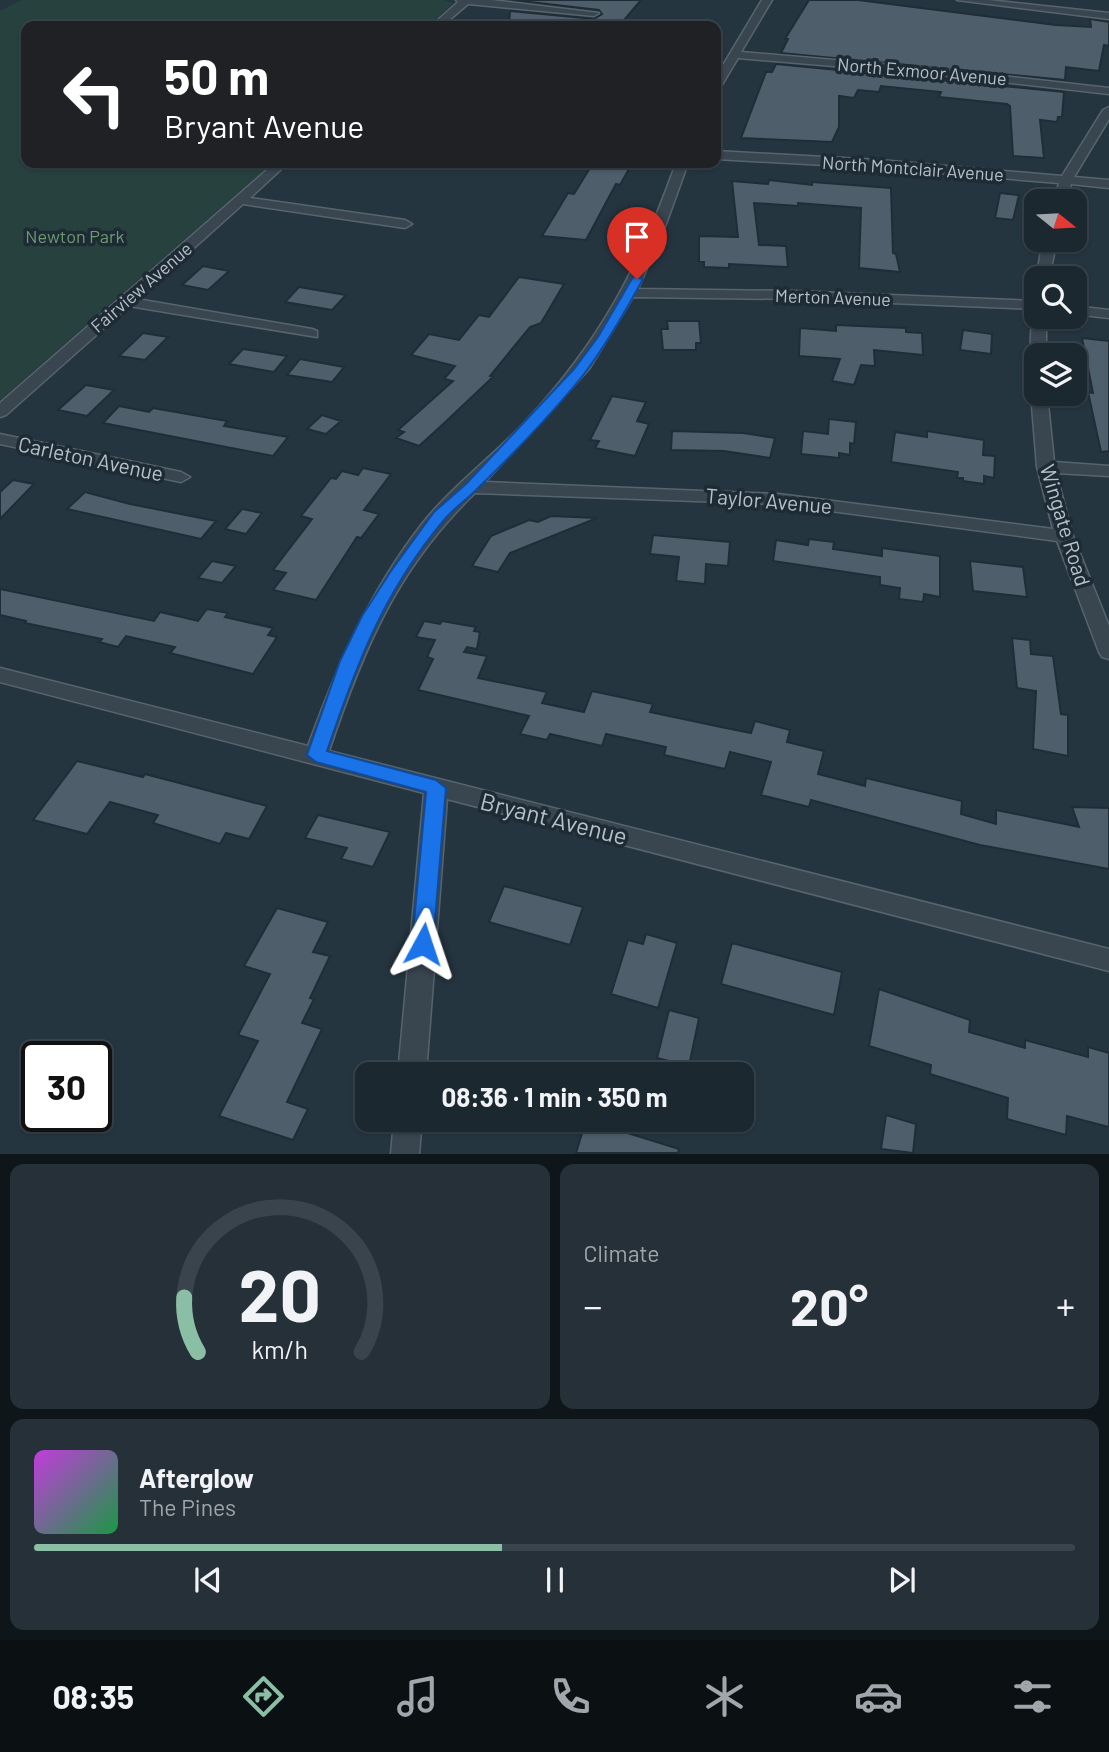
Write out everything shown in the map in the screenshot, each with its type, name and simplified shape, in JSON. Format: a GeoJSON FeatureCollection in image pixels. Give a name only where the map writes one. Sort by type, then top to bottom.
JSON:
{"type":"FeatureCollection","features":[{"type":"Feature","properties":{"kind":"street"},"geometry":{"type":"LineString","coordinates":[[441,21],[464,0],[594,13]]}},
{"type":"Feature","properties":{"kind":"street"},"geometry":{"type":"LineString","coordinates":[[721,77],[767,0]]}},
{"type":"Feature","properties":{"kind":"street"},"geometry":{"type":"LineString","coordinates":[[962,0],[1109,16]]}},
{"type":"Feature","properties":{"kind":"street"},"geometry":{"type":"LineString","coordinates":[[1074,0],[1074,12]]}},
{"type":"Feature","properties":{"kind":"street","name":"North Exmoor Avenue"},"geometry":{"type":"LineString","coordinates":[[734,55],[951,73],[1109,91]]}},
{"type":"Feature","properties":{"kind":"street"},"geometry":{"type":"LineString","coordinates":[[1063,189],[1066,180],[1109,110]]}},
{"type":"Feature","properties":{"kind":"street","name":"North Montclair Avenue"},"geometry":{"type":"LineString","coordinates":[[721,155],[879,164],[1109,184]]}},
{"type":"Feature","properties":{"kind":"street","name":"Fairview Avenue"},"geometry":{"type":"LineString","coordinates":[[0,412],[276,168]]}},
{"type":"Feature","properties":{"kind":"street"},"geometry":{"type":"LineString","coordinates":[[316,755],[349,661],[370,616],[427,531],[578,372],[630,293],[645,265],[680,168]]}},
{"type":"Feature","properties":{"kind":"street"},"geometry":{"type":"LineString","coordinates":[[240,200],[405,224]]}},
{"type":"Feature","properties":{"kind":"street","name":"Merton Avenue"},"geometry":{"type":"LineString","coordinates":[[630,293],[793,295],[1024,305]]}},
{"type":"Feature","properties":{"kind":"street"},"geometry":{"type":"LineString","coordinates":[[125,301],[312,334]]}},
{"type":"Feature","properties":{"kind":"street"},"geometry":{"type":"LineString","coordinates":[[1087,311],[1109,314]]}},
{"type":"Feature","properties":{"kind":"street","name":"Wingate Road"},"geometry":{"type":"LineString","coordinates":[[1041,406],[1046,467],[1064,536],[1109,652]]}},
{"type":"Feature","properties":{"kind":"street","name":"Carleton Avenue"},"geometry":{"type":"LineString","coordinates":[[0,439],[181,477]]}},
{"type":"Feature","properties":{"kind":"street"},"geometry":{"type":"LineString","coordinates":[[1046,467],[1109,471]]}},
{"type":"Feature","properties":{"kind":"street","name":"Taylor Avenue"},"geometry":{"type":"LineString","coordinates":[[471,487],[778,499],[1064,536]]}},
{"type":"Feature","properties":{"kind":"street","name":"Bryant Avenue"},"geometry":{"type":"LineString","coordinates":[[0,675],[1109,960]]}},
{"type":"Feature","properties":{"kind":"street"},"geometry":{"type":"LineString","coordinates":[[413,1062],[436,788]]}},
{"type":"Feature","properties":{"kind":"street"},"geometry":{"type":"LineString","coordinates":[[405,1153],[407,1132]]}},
{"type":"Feature","properties":{"kind":"green space","name":"Newton Park"},"geometry":{"type":"Polygon","coordinates":[[[22,0],[443,0],[453,3],[433,21],[21,21],[21,168],[266,168],[0,400],[0,11],[22,0]]]}},
{"type":"Feature","properties":{"kind":"building"},"geometry":{"type":"Polygon","coordinates":[[[513,0],[641,0],[623,21],[509,21],[510,11],[594,19],[602,14],[599,10],[513,0]]]}},
{"type":"Feature","properties":{"kind":"building"},"geometry":{"type":"Polygon","coordinates":[[[809,0],[858,0],[1056,25],[1091,27],[1090,19],[1109,22],[1109,46],[1104,45],[1099,71],[1066,67],[1065,80],[781,53],[788,39],[785,39],[809,0]]]}},
{"type":"Feature","properties":{"kind":"building"},"geometry":{"type":"Polygon","coordinates":[[[776,64],[1064,92],[1062,117],[1058,117],[1057,122],[1040,120],[1044,158],[1013,156],[1010,106],[1007,104],[939,97],[941,92],[881,86],[879,92],[858,90],[854,98],[839,96],[839,127],[832,142],[741,138],[766,72],[772,72],[776,64]]]}},
{"type":"Feature","properties":{"kind":"building"},"geometry":{"type":"Polygon","coordinates":[[[590,168],[629,169],[620,185],[616,184],[586,240],[542,236],[568,193],[574,194],[590,168]]]}},
{"type":"Feature","properties":{"kind":"building"},"geometry":{"type":"Polygon","coordinates":[[[769,180],[812,185],[812,182],[891,188],[893,253],[896,254],[900,272],[859,268],[861,208],[798,203],[798,206],[754,203],[759,245],[786,246],[788,267],[729,264],[729,268],[704,267],[704,262],[699,262],[699,236],[738,237],[732,181],[768,184],[769,180]]]}},
{"type":"Feature","properties":{"kind":"building"},"geometry":{"type":"Polygon","coordinates":[[[1000,193],[1019,195],[1013,220],[995,218],[1000,193]]]}},
{"type":"Feature","properties":{"kind":"building"},"geometry":{"type":"Polygon","coordinates":[[[203,266],[229,271],[208,290],[182,285],[203,266]]]}},
{"type":"Feature","properties":{"kind":"building"},"geometry":{"type":"Polygon","coordinates":[[[519,277],[564,284],[541,323],[530,327],[490,376],[493,377],[440,427],[419,446],[396,438],[404,432],[398,430],[453,381],[444,379],[455,366],[411,355],[429,334],[459,340],[479,315],[489,317],[519,277]]]}},
{"type":"Feature","properties":{"kind":"building"},"geometry":{"type":"Polygon","coordinates":[[[299,287],[346,295],[332,310],[285,302],[299,287]]]}},
{"type":"Feature","properties":{"kind":"building"},"geometry":{"type":"Polygon","coordinates":[[[667,321],[699,321],[701,343],[696,343],[696,350],[663,350],[661,329],[668,329],[667,321]]]}},
{"type":"Feature","properties":{"kind":"building"},"geometry":{"type":"Polygon","coordinates":[[[836,325],[906,328],[906,332],[922,333],[923,355],[874,350],[875,366],[861,365],[854,385],[832,381],[840,359],[799,356],[800,328],[836,331],[836,325]]]}},
{"type":"Feature","properties":{"kind":"building"},"geometry":{"type":"Polygon","coordinates":[[[963,330],[992,334],[991,354],[960,350],[963,330]]]}},
{"type":"Feature","properties":{"kind":"building"},"geometry":{"type":"Polygon","coordinates":[[[143,333],[168,337],[145,360],[119,356],[143,333]]]}},
{"type":"Feature","properties":{"kind":"building"},"geometry":{"type":"Polygon","coordinates":[[[1082,338],[1109,341],[1109,451],[1101,452],[1088,392],[1093,393],[1087,363],[1087,343],[1083,343],[1082,338]]]}},
{"type":"Feature","properties":{"kind":"building"},"geometry":{"type":"Polygon","coordinates":[[[243,349],[287,356],[274,372],[229,364],[243,349]]]}},
{"type":"Feature","properties":{"kind":"building"},"geometry":{"type":"Polygon","coordinates":[[[300,359],[344,367],[332,382],[287,375],[300,359]]]}},
{"type":"Feature","properties":{"kind":"building"},"geometry":{"type":"Polygon","coordinates":[[[86,385],[114,390],[87,416],[58,410],[86,385]]]}},
{"type":"Feature","properties":{"kind":"building"},"geometry":{"type":"Polygon","coordinates":[[[612,396],[646,402],[637,421],[649,424],[635,456],[595,448],[599,441],[590,440],[612,396]]]}},
{"type":"Feature","properties":{"kind":"building"},"geometry":{"type":"Polygon","coordinates":[[[119,406],[149,412],[153,408],[227,421],[224,426],[288,437],[273,456],[103,423],[119,406]]]}},
{"type":"Feature","properties":{"kind":"building"},"geometry":{"type":"Polygon","coordinates":[[[322,415],[341,421],[326,434],[307,429],[322,415]]]}},
{"type":"Feature","properties":{"kind":"building"},"geometry":{"type":"Polygon","coordinates":[[[829,419],[856,422],[854,444],[850,443],[850,455],[839,453],[839,458],[801,454],[803,431],[828,434],[829,419]]]}},
{"type":"Feature","properties":{"kind":"building"},"geometry":{"type":"Polygon","coordinates":[[[672,431],[743,433],[775,438],[770,458],[724,451],[671,450],[672,431]]]}},
{"type":"Feature","properties":{"kind":"building"},"geometry":{"type":"Polygon","coordinates":[[[927,431],[984,440],[983,455],[995,456],[994,478],[984,476],[984,484],[963,481],[963,478],[957,478],[958,472],[891,462],[895,432],[927,437],[927,431]]]}},
{"type":"Feature","properties":{"kind":"building"},"geometry":{"type":"Polygon","coordinates":[[[363,468],[391,474],[364,510],[379,514],[361,538],[357,537],[316,600],[273,590],[286,573],[273,570],[312,519],[301,516],[331,478],[336,479],[342,471],[358,475],[363,468]]]}},
{"type":"Feature","properties":{"kind":"building"},"geometry":{"type":"Polygon","coordinates":[[[13,480],[34,484],[0,519],[0,492],[13,480]]]}},
{"type":"Feature","properties":{"kind":"building"},"geometry":{"type":"Polygon","coordinates":[[[85,492],[216,521],[201,539],[67,509],[85,492]]]}},
{"type":"Feature","properties":{"kind":"building"},"geometry":{"type":"Polygon","coordinates":[[[242,509],[262,513],[246,534],[225,529],[242,509]]]}},
{"type":"Feature","properties":{"kind":"building"},"geometry":{"type":"Polygon","coordinates":[[[551,516],[597,518],[510,553],[498,572],[472,566],[491,536],[529,520],[538,522],[551,516]]]}},
{"type":"Feature","properties":{"kind":"building"},"geometry":{"type":"Polygon","coordinates":[[[653,535],[730,542],[728,566],[706,564],[705,584],[676,581],[679,557],[650,554],[653,535]]]}},
{"type":"Feature","properties":{"kind":"building"},"geometry":{"type":"Polygon","coordinates":[[[809,539],[834,542],[833,549],[882,556],[882,548],[940,556],[940,597],[924,594],[923,602],[899,599],[900,588],[880,585],[880,577],[773,561],[776,540],[808,545],[809,539]]]}},
{"type":"Feature","properties":{"kind":"building"},"geometry":{"type":"Polygon","coordinates":[[[212,561],[236,566],[222,583],[198,578],[212,561]]]}},
{"type":"Feature","properties":{"kind":"building"},"geometry":{"type":"Polygon","coordinates":[[[970,561],[1023,567],[1027,597],[973,591],[970,561]]]}},
{"type":"Feature","properties":{"kind":"building"},"geometry":{"type":"Polygon","coordinates":[[[0,589],[154,621],[160,612],[198,621],[207,609],[228,613],[225,617],[273,628],[268,635],[277,637],[253,674],[170,653],[175,647],[126,636],[118,647],[99,642],[102,639],[0,615],[0,589]]]}},
{"type":"Feature","properties":{"kind":"building"},"geometry":{"type":"Polygon","coordinates":[[[424,621],[476,627],[474,631],[480,632],[477,649],[467,647],[464,652],[487,656],[478,678],[547,692],[542,703],[584,712],[592,691],[653,704],[650,712],[751,733],[755,721],[790,730],[787,742],[824,751],[818,774],[865,786],[866,778],[962,801],[961,814],[996,824],[996,810],[1079,827],[1072,807],[1109,808],[1109,869],[980,845],[811,800],[809,807],[761,795],[771,762],[730,752],[725,769],[664,755],[666,747],[606,734],[602,746],[550,734],[547,740],[520,734],[529,716],[418,690],[433,659],[427,657],[435,640],[416,637],[424,621]]]}},
{"type":"Feature","properties":{"kind":"building"},"geometry":{"type":"Polygon","coordinates":[[[1012,638],[1030,640],[1031,654],[1053,656],[1061,714],[1068,715],[1068,756],[1033,749],[1036,691],[1017,688],[1012,638]]]}},
{"type":"Feature","properties":{"kind":"building"},"geometry":{"type":"Polygon","coordinates":[[[77,761],[143,777],[145,774],[267,806],[249,839],[226,833],[220,844],[153,823],[158,815],[110,802],[87,834],[33,820],[77,761]]]}},
{"type":"Feature","properties":{"kind":"building"},"geometry":{"type":"Polygon","coordinates":[[[318,815],[390,832],[373,867],[341,859],[347,848],[305,838],[318,815]]]}},
{"type":"Feature","properties":{"kind":"building"},"geometry":{"type":"Polygon","coordinates":[[[504,886],[583,907],[570,945],[489,922],[504,886]]]}},
{"type":"Feature","properties":{"kind":"building"},"geometry":{"type":"Polygon","coordinates":[[[277,908],[328,922],[313,952],[330,956],[310,998],[314,999],[302,1023],[322,1029],[287,1102],[308,1109],[293,1140],[219,1116],[258,1041],[238,1035],[270,974],[244,966],[277,908]]]}},
{"type":"Feature","properties":{"kind":"building"},"geometry":{"type":"Polygon","coordinates":[[[646,934],[677,943],[658,1008],[611,994],[628,940],[643,944],[646,934]]]}},
{"type":"Feature","properties":{"kind":"building"},"geometry":{"type":"Polygon","coordinates":[[[732,943],[842,972],[834,1015],[721,984],[732,943]]]}},
{"type":"Feature","properties":{"kind":"building"},"geometry":{"type":"Polygon","coordinates":[[[879,989],[970,1020],[969,1032],[1025,1048],[1025,1040],[1088,1057],[1088,1047],[1109,1053],[1109,1127],[1067,1116],[1066,1135],[1007,1119],[1008,1098],[930,1074],[931,1065],[869,1046],[879,989]]]}},
{"type":"Feature","properties":{"kind":"building"},"geometry":{"type":"Polygon","coordinates":[[[669,1010],[699,1018],[690,1062],[657,1058],[669,1010]]]}},
{"type":"Feature","properties":{"kind":"building"},"geometry":{"type":"Polygon","coordinates":[[[886,1115],[916,1124],[913,1153],[881,1149],[886,1115]]]}},
{"type":"Feature","properties":{"kind":"building"},"geometry":{"type":"Polygon","coordinates":[[[582,1132],[624,1132],[679,1149],[678,1153],[576,1153],[582,1132]]]}},
{"type":"Feature","properties":{"kind":"route"},"geometry":{"type":"LineString","coordinates":[[423,944],[436,788],[316,755],[349,661],[370,616],[396,575],[439,515],[471,487],[562,392],[604,338],[637,279]]}}]}
